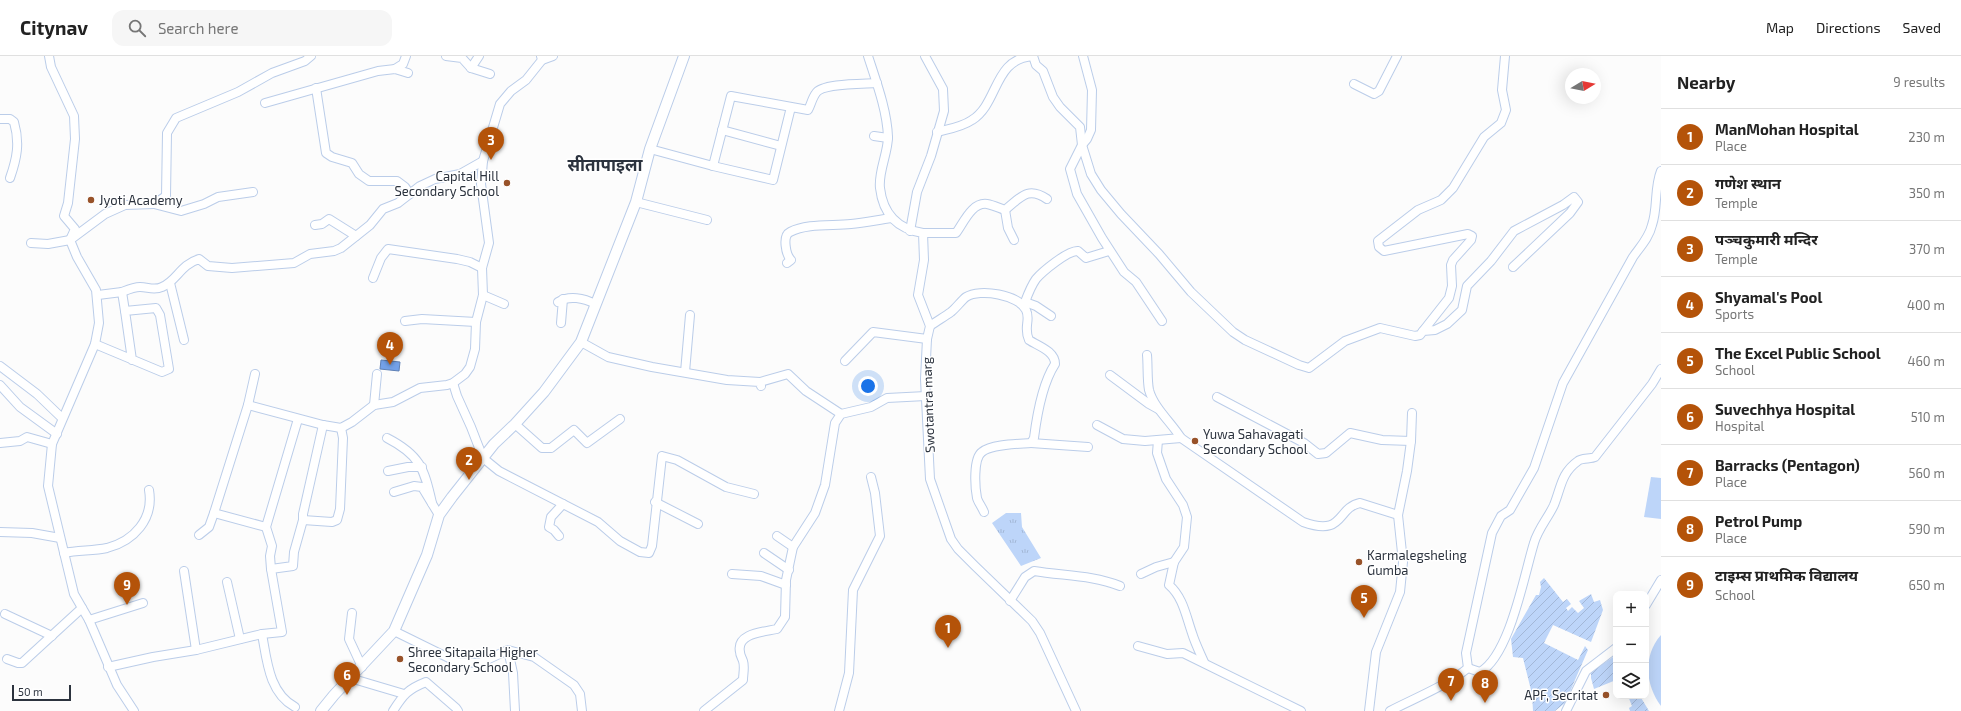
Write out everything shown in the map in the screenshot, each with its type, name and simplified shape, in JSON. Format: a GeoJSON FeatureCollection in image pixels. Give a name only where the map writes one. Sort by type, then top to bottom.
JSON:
{"type":"FeatureCollection","features":[{"type":"Feature","properties":{"kind":"main road"},"geometry":{"type":"LineString","coordinates":[[321,711],[394,631],[427,555],[439,515],[494,444],[515,424],[544,392],[580,342],[636,202],[650,149],[684,56]]}},
{"type":"Feature","properties":{"kind":"street"},"geometry":{"type":"LineString","coordinates":[[49,56],[51,68],[74,116],[75,139],[68,203],[64,216],[75,229],[70,240],[77,257],[98,295],[98,323],[95,344],[52,444],[48,486],[74,594],[89,620],[117,685],[134,711]]}},
{"type":"Feature","properties":{"kind":"street"},"geometry":{"type":"LineString","coordinates":[[154,204],[166,196],[167,133],[176,118],[238,92],[272,73],[305,61],[311,56]]}},
{"type":"Feature","properties":{"kind":"street"},"geometry":{"type":"LineString","coordinates":[[395,69],[403,64],[406,56]]}},
{"type":"Feature","properties":{"kind":"street"},"geometry":{"type":"LineString","coordinates":[[446,56],[462,58],[471,68],[479,56]]}},
{"type":"Feature","properties":{"kind":"street"},"geometry":{"type":"LineString","coordinates":[[248,405],[323,426],[341,428],[352,422],[374,405],[393,402],[420,388],[453,383],[470,367],[474,349],[476,322],[483,295],[482,268],[489,243],[481,184],[483,161],[500,104],[511,91],[526,80],[542,58],[553,56]]}},
{"type":"Feature","properties":{"kind":"street"},"geometry":{"type":"LineString","coordinates":[[868,56],[877,83],[888,138],[880,188],[890,218],[910,231],[923,233],[956,233],[975,206],[980,204],[988,204],[1005,210]]}},
{"type":"Feature","properties":{"kind":"street"},"geometry":{"type":"LineString","coordinates":[[910,231],[917,192],[931,156],[944,111],[943,89],[925,56]]}},
{"type":"Feature","properties":{"kind":"street"},"geometry":{"type":"LineString","coordinates":[[937,132],[961,126],[973,120],[984,108],[1002,73],[1024,57],[1033,56],[1036,65],[1043,71],[1053,97],[1060,107],[1080,127],[1082,145],[1091,174],[1100,190],[1159,254],[1191,292],[1233,332],[1245,340],[1309,368],[1345,341],[1380,328],[1415,336],[1420,335],[1449,298],[1452,286],[1451,266],[1453,260],[1472,240],[1472,236],[1468,234],[1392,250],[1380,249],[1378,241],[1418,210],[1442,200],[1453,188],[1484,137],[1501,123],[1506,110],[1502,90],[1505,56]]}},
{"type":"Feature","properties":{"kind":"street"},"geometry":{"type":"LineString","coordinates":[[1083,56],[1092,90],[1091,130],[1070,169],[1077,194],[1109,250],[1124,272],[1136,282],[1162,321]]}},
{"type":"Feature","properties":{"kind":"street"},"geometry":{"type":"LineString","coordinates":[[1354,84],[1376,94],[1379,92],[1397,56]]}},
{"type":"Feature","properties":{"kind":"street"},"geometry":{"type":"LineString","coordinates":[[265,103],[378,71],[395,69],[408,73]]}},
{"type":"Feature","properties":{"kind":"street"},"geometry":{"type":"LineString","coordinates":[[713,166],[731,96],[808,110],[816,92],[824,88],[877,83]]}},
{"type":"Feature","properties":{"kind":"street"},"geometry":{"type":"LineString","coordinates":[[316,88],[326,153],[332,157],[352,163],[360,174],[369,180],[397,181],[406,187],[410,194]]}},
{"type":"Feature","properties":{"kind":"street"},"geometry":{"type":"LineString","coordinates":[[650,149],[773,180],[791,107]]}},
{"type":"Feature","properties":{"kind":"street"},"geometry":{"type":"LineString","coordinates":[[0,119],[10,119],[14,122],[16,129],[17,158],[10,178]]}},
{"type":"Feature","properties":{"kind":"street"},"geometry":{"type":"LineString","coordinates":[[722,130],[781,146]]}},
{"type":"Feature","properties":{"kind":"street"},"geometry":{"type":"LineString","coordinates":[[874,136],[888,138]]}},
{"type":"Feature","properties":{"kind":"street"},"geometry":{"type":"LineString","coordinates":[[98,295],[122,292],[135,287],[160,289],[170,284],[178,272],[191,262],[199,259],[208,266],[232,268],[294,263],[310,254],[341,248],[370,225],[383,209],[398,203],[420,186],[435,179],[460,174],[483,161]]}},
{"type":"Feature","properties":{"kind":"street"},"geometry":{"type":"LineString","coordinates":[[1468,668],[1466,652],[1494,529],[1501,516],[1510,510],[1534,468],[1563,384],[1633,257],[1646,240],[1652,225],[1657,179],[1661,171]]}},
{"type":"Feature","properties":{"kind":"street"},"geometry":{"type":"LineString","coordinates":[[31,243],[48,244],[70,240],[105,214],[125,205],[154,204],[181,211],[204,204],[218,197],[253,192]]}},
{"type":"Feature","properties":{"kind":"street"},"geometry":{"type":"LineString","coordinates":[[1005,210],[1027,193],[1037,192],[1047,199]]}},
{"type":"Feature","properties":{"kind":"street"},"geometry":{"type":"LineString","coordinates":[[1423,331],[1435,330],[1447,324],[1462,310],[1467,286],[1491,261],[1514,231],[1563,205],[1574,196],[1578,202],[1570,213],[1513,267]]}},
{"type":"Feature","properties":{"kind":"street"},"geometry":{"type":"LineString","coordinates":[[636,202],[707,220]]}},
{"type":"Feature","properties":{"kind":"street"},"geometry":{"type":"LineString","coordinates":[[1005,210],[1008,228],[1014,240]]}},
{"type":"Feature","properties":{"kind":"street"},"geometry":{"type":"LineString","coordinates":[[315,225],[322,224],[329,218],[356,236]]}},
{"type":"Feature","properties":{"kind":"street"},"geometry":{"type":"LineString","coordinates":[[787,263],[791,260],[788,257],[786,244],[786,237],[789,233],[811,227],[851,224],[890,218]]}},
{"type":"Feature","properties":{"kind":"street"},"geometry":{"type":"LineString","coordinates":[[923,233],[924,260],[918,295],[930,326],[951,312],[967,296],[984,293],[1003,295],[1036,306],[1051,316]]}},
{"type":"Feature","properties":{"kind":"street"},"geometry":{"type":"LineString","coordinates":[[373,278],[381,258],[388,249],[458,259],[470,262],[482,268]]}},
{"type":"Feature","properties":{"kind":"street"},"geometry":{"type":"LineString","coordinates":[[1031,442],[1034,438],[1042,398],[1055,361],[1052,354],[1029,340],[1026,329],[1027,311],[1024,303],[1036,279],[1047,268],[1072,252],[1078,251],[1086,258],[1109,250]]}},
{"type":"Feature","properties":{"kind":"street"},"geometry":{"type":"LineString","coordinates":[[170,284],[184,340]]}},
{"type":"Feature","properties":{"kind":"street"},"geometry":{"type":"LineString","coordinates":[[122,292],[132,360]]}},
{"type":"Feature","properties":{"kind":"street"},"geometry":{"type":"LineString","coordinates":[[483,295],[504,304]]}},
{"type":"Feature","properties":{"kind":"street"},"geometry":{"type":"LineString","coordinates":[[561,323],[560,301],[586,299],[595,304]]}},
{"type":"Feature","properties":{"kind":"street"},"geometry":{"type":"LineString","coordinates":[[95,344],[162,372],[169,369],[160,315],[156,308],[126,311]]}},
{"type":"Feature","properties":{"kind":"street"},"geometry":{"type":"LineString","coordinates":[[685,372],[690,315]]}},
{"type":"Feature","properties":{"kind":"street"},"geometry":{"type":"LineString","coordinates":[[405,321],[422,319],[476,322]]}},
{"type":"Feature","properties":{"kind":"street","name":"Swotantra marg"},"geometry":{"type":"LineString","coordinates":[[930,326],[927,339],[925,378],[930,479],[941,506],[946,528],[958,549],[1010,601],[1032,620],[1040,633],[1076,711]]}},
{"type":"Feature","properties":{"kind":"street"},"geometry":{"type":"LineString","coordinates":[[845,361],[873,332],[927,339]]}},
{"type":"Feature","properties":{"kind":"street"},"geometry":{"type":"LineString","coordinates":[[580,342],[608,357],[652,367],[726,380],[760,384],[788,374],[806,391],[841,414]]}},
{"type":"Feature","properties":{"kind":"street"},"geometry":{"type":"LineString","coordinates":[[1147,355],[1149,390],[1158,409],[1172,424],[1181,438],[1303,522],[1312,525],[1331,525],[1339,522],[1355,504],[1360,503],[1398,515]]}},
{"type":"Feature","properties":{"kind":"street"},"geometry":{"type":"LineString","coordinates":[[0,366],[37,394],[62,418]]}},
{"type":"Feature","properties":{"kind":"street"},"geometry":{"type":"LineString","coordinates":[[1468,668],[1480,672],[1489,667],[1507,635],[1523,586],[1534,541],[1554,506],[1563,475],[1579,460],[1595,457],[1652,384],[1661,369]]}},
{"type":"Feature","properties":{"kind":"street"},"geometry":{"type":"LineString","coordinates":[[1042,398],[1057,373]]}},
{"type":"Feature","properties":{"kind":"street"},"geometry":{"type":"LineString","coordinates":[[199,536],[209,527],[214,513],[248,405],[255,374]]}},
{"type":"Feature","properties":{"kind":"street"},"geometry":{"type":"LineString","coordinates":[[374,405],[377,374]]}},
{"type":"Feature","properties":{"kind":"street"},"geometry":{"type":"LineString","coordinates":[[1110,375],[1158,409]]}},
{"type":"Feature","properties":{"kind":"street"},"geometry":{"type":"LineString","coordinates":[[453,383],[483,458],[499,471],[598,522],[620,541],[640,552],[649,553],[652,546],[655,502],[662,456],[677,460],[726,487],[754,494]]}},
{"type":"Feature","properties":{"kind":"street"},"geometry":{"type":"LineString","coordinates":[[0,385],[20,408],[57,434]]}},
{"type":"Feature","properties":{"kind":"street"},"geometry":{"type":"LineString","coordinates":[[704,711],[743,680],[744,663],[739,645],[742,640],[747,636],[778,629],[785,617],[786,585],[793,547],[815,513],[825,485],[835,423],[841,414],[871,407],[887,398],[926,396]]}},
{"type":"Feature","properties":{"kind":"street"},"geometry":{"type":"LineString","coordinates":[[1217,397],[1304,443],[1318,454],[1326,453],[1350,433],[1382,440],[1411,441]]}},
{"type":"Feature","properties":{"kind":"street"},"geometry":{"type":"LineString","coordinates":[[1369,711],[1376,652],[1400,592],[1403,562],[1398,515],[1407,471],[1411,441],[1412,413]]}},
{"type":"Feature","properties":{"kind":"street"},"geometry":{"type":"LineString","coordinates":[[108,667],[153,657],[196,650],[262,634],[282,632],[271,569],[270,556],[272,546],[266,527],[298,419]]}},
{"type":"Feature","properties":{"kind":"street"},"geometry":{"type":"LineString","coordinates":[[515,424],[542,448],[551,448],[574,430],[586,442],[620,419]]}},
{"type":"Feature","properties":{"kind":"street"},"geometry":{"type":"LineString","coordinates":[[1097,425],[1124,439],[1158,440],[1181,438]]}},
{"type":"Feature","properties":{"kind":"street"},"geometry":{"type":"LineString","coordinates":[[271,569],[293,566],[294,552],[303,520],[303,514],[323,426]]}},
{"type":"Feature","properties":{"kind":"street"},"geometry":{"type":"LineString","coordinates":[[303,520],[332,522],[337,520],[340,509],[343,438],[341,428]]}},
{"type":"Feature","properties":{"kind":"street"},"geometry":{"type":"LineString","coordinates":[[0,443],[20,440],[27,437],[52,444]]}},
{"type":"Feature","properties":{"kind":"street"},"geometry":{"type":"LineString","coordinates":[[387,438],[406,447],[422,467],[432,503]]}},
{"type":"Feature","properties":{"kind":"street"},"geometry":{"type":"LineString","coordinates":[[1158,440],[1157,453],[1166,479],[1183,505],[1187,517],[1184,547],[1174,562],[1170,585],[1175,590],[1187,615],[1192,634],[1204,662]]}},
{"type":"Feature","properties":{"kind":"street"},"geometry":{"type":"LineString","coordinates":[[984,512],[978,499],[975,467],[981,452],[1013,444],[1031,442],[1088,447]]}},
{"type":"Feature","properties":{"kind":"street"},"geometry":{"type":"LineString","coordinates":[[388,471],[408,467],[422,467]]}},
{"type":"Feature","properties":{"kind":"street"},"geometry":{"type":"LineString","coordinates":[[839,711],[849,673],[854,590],[880,536],[876,493],[871,477]]}},
{"type":"Feature","properties":{"kind":"street"},"geometry":{"type":"LineString","coordinates":[[394,492],[414,486],[422,486],[439,515]]}},
{"type":"Feature","properties":{"kind":"street"},"geometry":{"type":"LineString","coordinates":[[64,553],[107,548],[139,531],[146,521],[150,496],[149,490]]}},
{"type":"Feature","properties":{"kind":"street"},"geometry":{"type":"LineString","coordinates":[[655,502],[698,524]]}},
{"type":"Feature","properties":{"kind":"street"},"geometry":{"type":"LineString","coordinates":[[559,536],[549,527],[551,517],[563,504]]}},
{"type":"Feature","properties":{"kind":"street"},"geometry":{"type":"LineString","coordinates":[[214,513],[266,527]]}},
{"type":"Feature","properties":{"kind":"street"},"geometry":{"type":"LineString","coordinates":[[0,532],[32,533],[60,538]]}},
{"type":"Feature","properties":{"kind":"street"},"geometry":{"type":"LineString","coordinates":[[777,536],[793,547]]}},
{"type":"Feature","properties":{"kind":"street"},"geometry":{"type":"LineString","coordinates":[[764,553],[789,570]]}},
{"type":"Feature","properties":{"kind":"street"},"geometry":{"type":"LineString","coordinates":[[1141,574],[1156,567],[1174,562]]}},
{"type":"Feature","properties":{"kind":"street"},"geometry":{"type":"LineString","coordinates":[[184,571],[196,650]]}},
{"type":"Feature","properties":{"kind":"street"},"geometry":{"type":"LineString","coordinates":[[1010,601],[1025,577],[1034,571],[1072,577],[1094,577],[1120,586]]}},
{"type":"Feature","properties":{"kind":"street"},"geometry":{"type":"LineString","coordinates":[[732,574],[761,576],[786,585]]}},
{"type":"Feature","properties":{"kind":"street"},"geometry":{"type":"LineString","coordinates":[[1649,600],[1661,580]]}},
{"type":"Feature","properties":{"kind":"street"},"geometry":{"type":"LineString","coordinates":[[227,582],[240,639]]}},
{"type":"Feature","properties":{"kind":"street"},"geometry":{"type":"LineString","coordinates":[[89,620],[143,603]]}},
{"type":"Feature","properties":{"kind":"street"},"geometry":{"type":"LineString","coordinates":[[7,659],[21,664],[82,608]]}},
{"type":"Feature","properties":{"kind":"street"},"geometry":{"type":"LineString","coordinates":[[352,613],[349,639],[362,666]]}},
{"type":"Feature","properties":{"kind":"street"},"geometry":{"type":"LineString","coordinates":[[5,614],[52,636]]}},
{"type":"Feature","properties":{"kind":"street"},"geometry":{"type":"LineString","coordinates":[[394,631],[457,662],[480,663],[508,650],[534,657],[574,685],[580,694],[582,711]]}},
{"type":"Feature","properties":{"kind":"street"},"geometry":{"type":"LineString","coordinates":[[262,634],[270,677],[278,691],[288,703],[295,707]]}},
{"type":"Feature","properties":{"kind":"street"},"geometry":{"type":"LineString","coordinates":[[1138,646],[1167,654],[1183,653],[1301,711]]}},
{"type":"Feature","properties":{"kind":"street"},"geometry":{"type":"LineString","coordinates":[[508,650],[513,673],[516,711]]}},
{"type":"Feature","properties":{"kind":"street"},"geometry":{"type":"LineString","coordinates":[[1566,711],[1586,672],[1613,650]]}},
{"type":"Feature","properties":{"kind":"street"},"geometry":{"type":"LineString","coordinates":[[1390,711],[1431,689],[1454,680],[1468,668]]}},
{"type":"Feature","properties":{"kind":"street"},"geometry":{"type":"LineString","coordinates":[[350,678],[404,694]]}},
{"type":"Feature","properties":{"kind":"street"},"geometry":{"type":"LineString","coordinates":[[393,711],[404,694],[415,686],[426,682],[458,711]]}},
{"type":"Feature","properties":{"kind":"green space"},"geometry":{"type":"Polygon","coordinates":[[[1651,477],[1661,478],[1661,519],[1644,517],[1651,477]]]}},
{"type":"Feature","properties":{"kind":"green space"},"geometry":{"type":"Polygon","coordinates":[[[1006,513],[1021,513],[1022,527],[1041,558],[1021,566],[992,523],[1006,513]]]}},
{"type":"Feature","properties":{"kind":"green space"},"geometry":{"type":"Polygon","coordinates":[[[1544,578],[1563,602],[1567,599],[1571,604],[1566,608],[1568,611],[1572,607],[1578,613],[1584,608],[1579,601],[1591,594],[1594,602],[1600,600],[1603,610],[1591,642],[1553,625],[1544,643],[1578,660],[1585,646],[1588,650],[1565,703],[1555,711],[1533,711],[1532,694],[1523,658],[1513,657],[1511,639],[1536,595],[1539,595],[1541,587],[1540,582],[1544,578]]]}},
{"type":"Feature","properties":{"kind":"green space"},"geometry":{"type":"Polygon","coordinates":[[[1661,635],[1661,706],[1649,680],[1649,661],[1655,643],[1661,635]]]}},
{"type":"Feature","properties":{"kind":"green space"},"geometry":{"type":"Polygon","coordinates":[[[1613,657],[1613,681],[1594,689],[1591,672],[1613,657]]]}},
{"type":"Feature","properties":{"kind":"green space"},"geometry":{"type":"Polygon","coordinates":[[[1629,699],[1642,699],[1649,711],[1630,711],[1629,708],[1632,706],[1629,699]]]}},
{"type":"Feature","properties":{"kind":"water"},"geometry":{"type":"Polygon","coordinates":[[[381,360],[400,362],[399,371],[380,369],[381,360]]]}},
{"type":"Feature","properties":{"kind":"place","name":"पञ्चकुमारी मन्दिर"},"geometry":{"type":"Point","coordinates":[491,160]}},
{"type":"Feature","properties":{"kind":"place","name":"Capital Hill Secondary School"},"geometry":{"type":"Point","coordinates":[507,183]}},
{"type":"Feature","properties":{"kind":"place","name":"Jyoti Academy"},"geometry":{"type":"Point","coordinates":[91,200]}},
{"type":"Feature","properties":{"kind":"place","name":"Shyamal's Pool"},"geometry":{"type":"Point","coordinates":[390,365]}},
{"type":"Feature","properties":{"kind":"place","name":"Yuwa Sahavagati Secondary School"},"geometry":{"type":"Point","coordinates":[1195,441]}},
{"type":"Feature","properties":{"kind":"place","name":"गणेश स्थान"},"geometry":{"type":"Point","coordinates":[469,480]}},
{"type":"Feature","properties":{"kind":"place","name":"Karmalegsheling Gumba"},"geometry":{"type":"Point","coordinates":[1359,562]}},
{"type":"Feature","properties":{"kind":"place","name":"टाइम्स प्राथमिक विद्यालय"},"geometry":{"type":"Point","coordinates":[127,605]}},
{"type":"Feature","properties":{"kind":"place","name":"The Excel Public School"},"geometry":{"type":"Point","coordinates":[1364,618]}},
{"type":"Feature","properties":{"kind":"place","name":"ManMohan Hospital"},"geometry":{"type":"Point","coordinates":[948,648]}},
{"type":"Feature","properties":{"kind":"place","name":"Shree Sitapaila Higher Secondary School"},"geometry":{"type":"Point","coordinates":[400,659]}},
{"type":"Feature","properties":{"kind":"place","name":"Suvechhya Hospital"},"geometry":{"type":"Point","coordinates":[347,695]}},
{"type":"Feature","properties":{"kind":"place","name":"APF, Secritat"},"geometry":{"type":"Point","coordinates":[1606,695]}},
{"type":"Feature","properties":{"kind":"place","name":"Barracks (Pentagon)"},"geometry":{"type":"Point","coordinates":[1451,701]}},
{"type":"Feature","properties":{"kind":"place","name":"Petrol Pump"},"geometry":{"type":"Point","coordinates":[1485,703]}},
{"type":"Feature","properties":{"kind":"district","name":"सीतापाइला"},"geometry":{"type":"Point","coordinates":[605,165]}}]}
